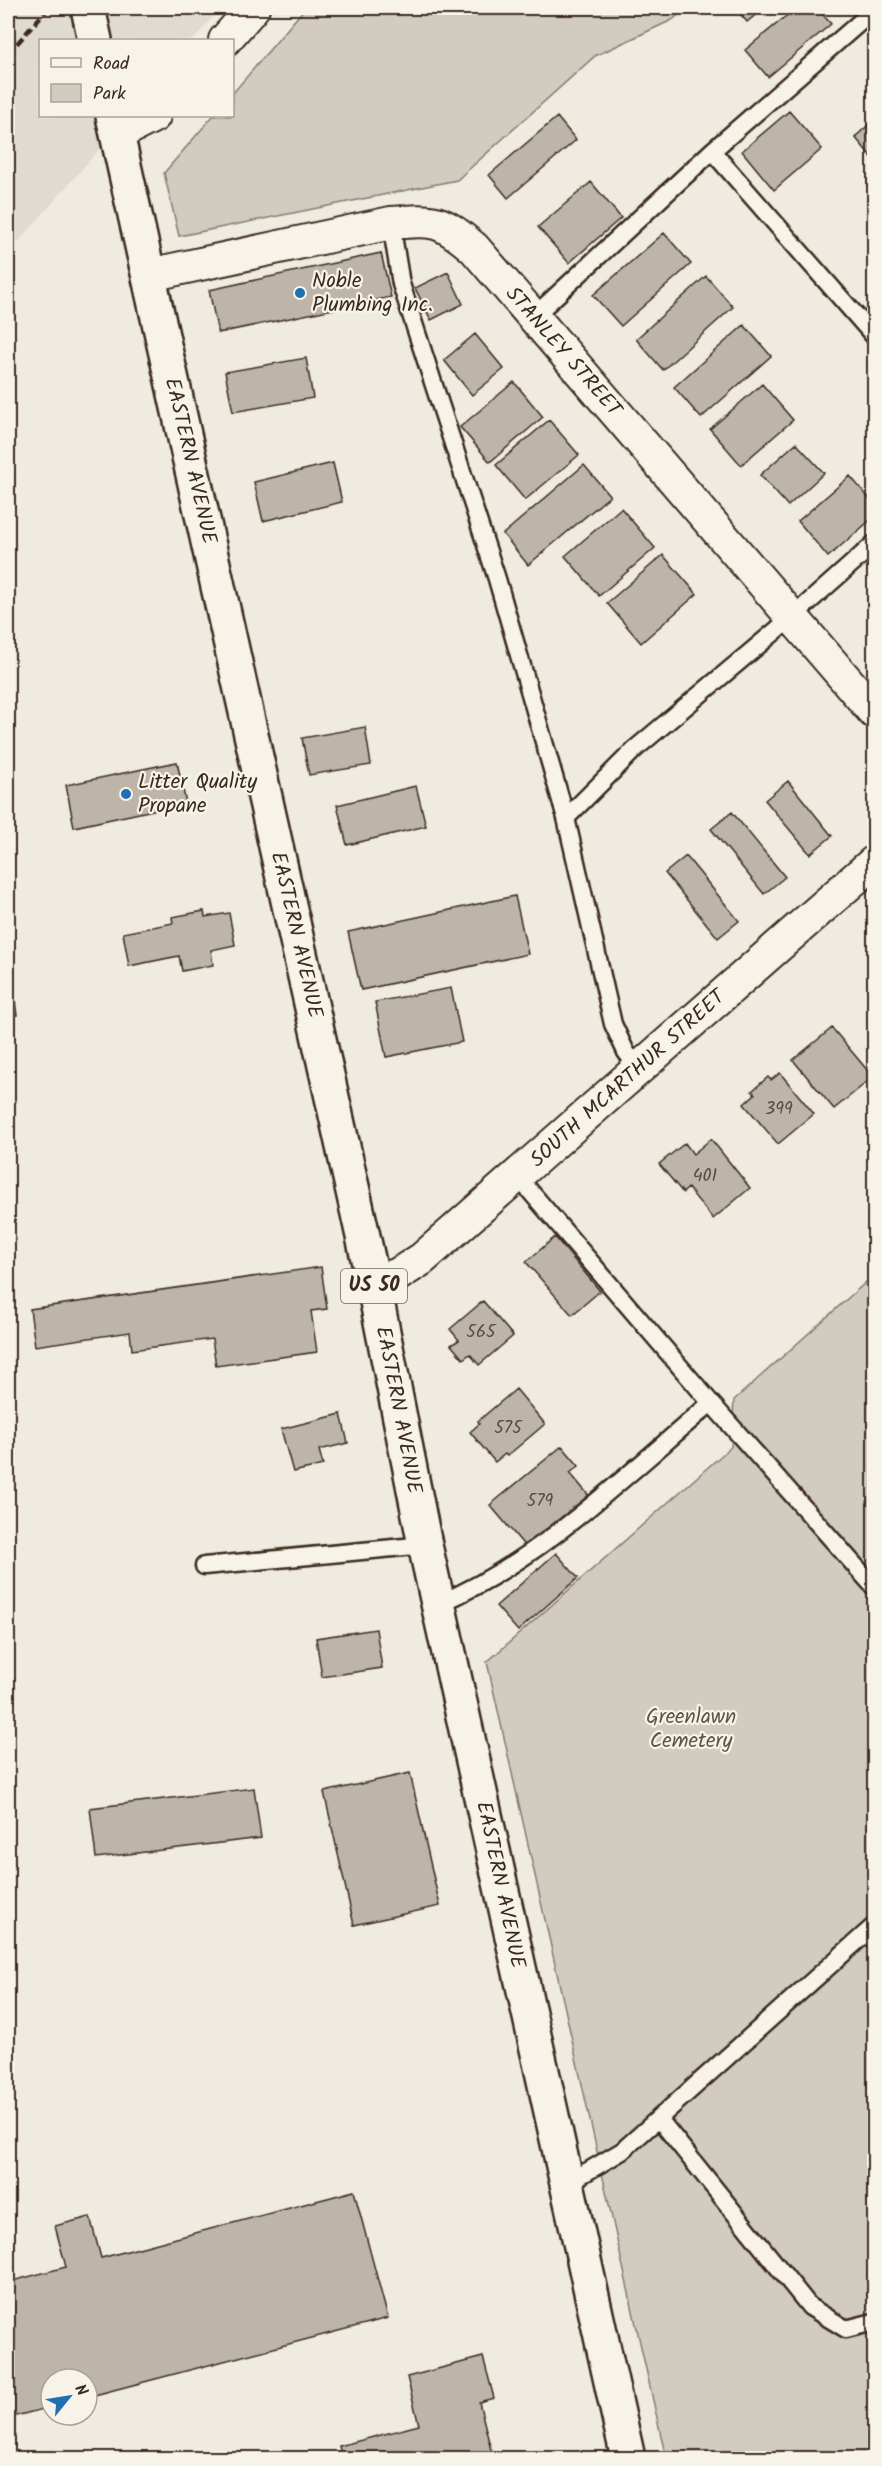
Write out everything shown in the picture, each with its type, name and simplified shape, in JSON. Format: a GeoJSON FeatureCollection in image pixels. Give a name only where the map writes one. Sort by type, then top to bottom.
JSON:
{"type":"FeatureCollection","features":[{"type":"Feature","properties":{"kind":"main road"},"geometry":{"type":"LineString","coordinates":[[88,8],[95,39]]}},
{"type":"Feature","properties":{"kind":"main road","name":"EASTERN AVENUE"},"geometry":{"type":"LineString","coordinates":[[115,125],[373,1281],[425,1545],[628,2458]]}},
{"type":"Feature","properties":{"kind":"street"},"geometry":{"type":"LineString","coordinates":[[226,39],[253,8]]}},
{"type":"Feature","properties":{"kind":"street"},"geometry":{"type":"LineString","coordinates":[[115,125],[150,117]]}},
{"type":"Feature","properties":{"kind":"street","name":"STANLEY STREET"},"geometry":{"type":"LineString","coordinates":[[149,275],[392,223],[438,222],[474,248],[874,712]]}},
{"type":"Feature","properties":{"kind":"street","name":"SOUTH MCARTHUR STREET"},"geometry":{"type":"LineString","coordinates":[[373,1281],[397,1275],[422,1259],[518,1178],[874,862]]}},
{"type":"Feature","properties":{"kind":"lane"},"geometry":{"type":"LineString","coordinates":[[532,318],[712,151],[874,10]]}},
{"type":"Feature","properties":{"kind":"lane"},"geometry":{"type":"LineString","coordinates":[[712,151],[874,336]]}},
{"type":"Feature","properties":{"kind":"lane"},"geometry":{"type":"LineString","coordinates":[[392,223],[401,284],[497,579],[566,818],[613,1024],[626,1052],[639,1069]]}},
{"type":"Feature","properties":{"kind":"lane"},"geometry":{"type":"LineString","coordinates":[[566,818],[635,749],[791,618],[874,544]]}},
{"type":"Feature","properties":{"kind":"lane"},"geometry":{"type":"LineString","coordinates":[[518,1178],[874,1587]]}},
{"type":"Feature","properties":{"kind":"lane"},"geometry":{"type":"LineString","coordinates":[[438,1604],[471,1590],[530,1553],[711,1402]]}},
{"type":"Feature","properties":{"kind":"lane"},"geometry":{"type":"LineString","coordinates":[[204,1566],[425,1545]]}},
{"type":"Feature","properties":{"kind":"lane"},"geometry":{"type":"LineString","coordinates":[[566,2184],[621,2151],[874,1926]]}},
{"type":"Feature","properties":{"kind":"lane"},"geometry":{"type":"LineString","coordinates":[[658,2120],[810,2307],[846,2329],[874,2322]]}},
{"type":"Feature","properties":{"kind":"shaded area"},"geometry":{"type":"Polygon","coordinates":[[[8,8],[221,8],[194,39],[39,39],[39,117],[127,117],[8,254],[8,8]]]}},
{"type":"Feature","properties":{"kind":"green space"},"geometry":{"type":"Polygon","coordinates":[[[305,8],[687,8],[672,20],[595,56],[457,180],[179,236],[164,173],[212,117],[234,117],[234,92],[305,8]]]}},
{"type":"Feature","properties":{"kind":"green space","name":"Greenlawn Cemetery"},"geometry":{"type":"Polygon","coordinates":[[[874,1275],[874,2458],[666,2458],[487,1662],[731,1447],[734,1400],[874,1275]]]}},
{"type":"Feature","properties":{"kind":"building"},"geometry":{"type":"Polygon","coordinates":[[[735,8],[764,8],[747,22],[735,8]]]}},
{"type":"Feature","properties":{"kind":"building"},"geometry":{"type":"Polygon","coordinates":[[[796,8],[817,8],[831,24],[768,77],[745,50],[796,8]]]}},
{"type":"Feature","properties":{"kind":"building"},"geometry":{"type":"Polygon","coordinates":[[[789,111],[822,149],[774,190],[742,151],[789,111]]]}},
{"type":"Feature","properties":{"kind":"building"},"geometry":{"type":"Polygon","coordinates":[[[557,117],[576,140],[508,198],[489,175],[557,117]]]}},
{"type":"Feature","properties":{"kind":"building"},"geometry":{"type":"Polygon","coordinates":[[[874,120],[874,160],[855,137],[874,120]]]}},
{"type":"Feature","properties":{"kind":"building"},"geometry":{"type":"Polygon","coordinates":[[[591,182],[621,218],[569,263],[538,227],[591,182]]]}},
{"type":"Feature","properties":{"kind":"building"},"geometry":{"type":"Polygon","coordinates":[[[664,233],[691,264],[621,326],[593,295],[664,233]]]}},
{"type":"Feature","properties":{"kind":"building","name":"Noble Plumbing Inc."},"geometry":{"type":"Polygon","coordinates":[[[381,253],[391,297],[218,333],[209,290],[381,253]]]}},
{"type":"Feature","properties":{"kind":"building"},"geometry":{"type":"Polygon","coordinates":[[[448,272],[463,304],[431,320],[415,288],[448,272]]]}},
{"type":"Feature","properties":{"kind":"building"},"geometry":{"type":"Polygon","coordinates":[[[706,276],[733,307],[663,370],[636,339],[706,276]]]}},
{"type":"Feature","properties":{"kind":"building"},"geometry":{"type":"Polygon","coordinates":[[[744,325],[771,356],[701,418],[674,387],[744,325]]]}},
{"type":"Feature","properties":{"kind":"building"},"geometry":{"type":"Polygon","coordinates":[[[475,334],[504,369],[472,395],[444,360],[475,334]]]}},
{"type":"Feature","properties":{"kind":"building"},"geometry":{"type":"Polygon","coordinates":[[[306,358],[313,398],[233,412],[225,372],[306,358]]]}},
{"type":"Feature","properties":{"kind":"building"},"geometry":{"type":"Polygon","coordinates":[[[514,382],[543,417],[490,462],[460,427],[514,382]]]}},
{"type":"Feature","properties":{"kind":"building"},"geometry":{"type":"Polygon","coordinates":[[[762,384],[793,420],[741,465],[710,429],[762,384]]]}},
{"type":"Feature","properties":{"kind":"building"},"geometry":{"type":"Polygon","coordinates":[[[549,420],[579,455],[525,500],[496,465],[549,420]]]}},
{"type":"Feature","properties":{"kind":"building"},"geometry":{"type":"Polygon","coordinates":[[[796,443],[824,473],[788,506],[760,475],[796,443]]]}},
{"type":"Feature","properties":{"kind":"building"},"geometry":{"type":"Polygon","coordinates":[[[333,463],[342,502],[263,521],[254,482],[333,463]]]}},
{"type":"Feature","properties":{"kind":"building"},"geometry":{"type":"Polygon","coordinates":[[[584,465],[610,496],[528,565],[503,534],[584,465]]]}},
{"type":"Feature","properties":{"kind":"building"},"geometry":{"type":"Polygon","coordinates":[[[850,476],[874,504],[874,517],[828,557],[798,521],[850,476]]]}},
{"type":"Feature","properties":{"kind":"building"},"geometry":{"type":"Polygon","coordinates":[[[621,508],[655,548],[599,596],[565,556],[621,508]]]}},
{"type":"Feature","properties":{"kind":"building"},"geometry":{"type":"Polygon","coordinates":[[[663,555],[697,594],[641,643],[607,603],[663,555]]]}},
{"type":"Feature","properties":{"kind":"building"},"geometry":{"type":"Polygon","coordinates":[[[365,727],[371,765],[309,775],[302,738],[365,727]]]}},
{"type":"Feature","properties":{"kind":"building","name":"Litter Quality Propane"},"geometry":{"type":"Polygon","coordinates":[[[177,762],[186,803],[74,827],[66,785],[177,762]]]}},
{"type":"Feature","properties":{"kind":"building"},"geometry":{"type":"Polygon","coordinates":[[[788,781],[832,836],[810,854],[765,800],[788,781]]]}},
{"type":"Feature","properties":{"kind":"building"},"geometry":{"type":"Polygon","coordinates":[[[416,786],[426,826],[347,845],[337,805],[416,786]]]}},
{"type":"Feature","properties":{"kind":"building"},"geometry":{"type":"Polygon","coordinates":[[[732,812],[785,877],[764,894],[711,829],[732,812]]]}},
{"type":"Feature","properties":{"kind":"building"},"geometry":{"type":"Polygon","coordinates":[[[686,856],[739,921],[718,938],[665,873],[686,856]]]}},
{"type":"Feature","properties":{"kind":"building"},"geometry":{"type":"Polygon","coordinates":[[[515,896],[528,954],[361,990],[348,932],[515,896]]]}},
{"type":"Feature","properties":{"kind":"building"},"geometry":{"type":"Polygon","coordinates":[[[204,911],[205,917],[229,913],[235,945],[211,950],[213,965],[182,971],[179,956],[129,966],[123,933],[173,923],[172,917],[204,911]]]}},
{"type":"Feature","properties":{"kind":"building"},"geometry":{"type":"Polygon","coordinates":[[[8,953],[17,1015],[8,1016],[8,953]]]}},
{"type":"Feature","properties":{"kind":"building"},"geometry":{"type":"Polygon","coordinates":[[[451,988],[462,1042],[386,1057],[375,1002],[451,988]]]}},
{"type":"Feature","properties":{"kind":"building"},"geometry":{"type":"Polygon","coordinates":[[[832,1028],[873,1077],[834,1109],[793,1060],[832,1028]]]}},
{"type":"Feature","properties":{"kind":"building"},"geometry":{"type":"Polygon","coordinates":[[[780,1073],[814,1114],[778,1144],[744,1104],[755,1094],[752,1091],[768,1077],[771,1080],[780,1073]]]}},
{"type":"Feature","properties":{"kind":"building"},"geometry":{"type":"Polygon","coordinates":[[[711,1139],[750,1188],[713,1219],[688,1188],[683,1193],[659,1164],[685,1143],[693,1154],[711,1139]]]}},
{"type":"Feature","properties":{"kind":"building"},"geometry":{"type":"Polygon","coordinates":[[[555,1237],[600,1291],[572,1315],[526,1262],[555,1237]]]}},
{"type":"Feature","properties":{"kind":"building"},"geometry":{"type":"Polygon","coordinates":[[[321,1267],[327,1309],[311,1311],[317,1352],[216,1366],[212,1339],[132,1350],[130,1332],[35,1346],[30,1309],[321,1267]]]}},
{"type":"Feature","properties":{"kind":"building"},"geometry":{"type":"Polygon","coordinates":[[[483,1301],[513,1336],[479,1365],[470,1354],[463,1359],[451,1345],[459,1340],[450,1329],[483,1301]]]}},
{"type":"Feature","properties":{"kind":"building"},"geometry":{"type":"Polygon","coordinates":[[[516,1389],[545,1424],[507,1456],[505,1454],[495,1462],[470,1432],[479,1424],[478,1421],[516,1389]]]}},
{"type":"Feature","properties":{"kind":"building"},"geometry":{"type":"Polygon","coordinates":[[[341,1414],[348,1443],[319,1450],[323,1465],[293,1472],[281,1429],[341,1414]]]}},
{"type":"Feature","properties":{"kind":"building"},"geometry":{"type":"Polygon","coordinates":[[[562,1446],[579,1466],[570,1473],[590,1497],[528,1550],[490,1505],[562,1446]]]}},
{"type":"Feature","properties":{"kind":"building"},"geometry":{"type":"Polygon","coordinates":[[[556,1553],[578,1578],[518,1631],[496,1606],[556,1553]]]}},
{"type":"Feature","properties":{"kind":"building"},"geometry":{"type":"Polygon","coordinates":[[[376,1629],[382,1668],[322,1677],[316,1638],[376,1629]]]}},
{"type":"Feature","properties":{"kind":"building"},"geometry":{"type":"Polygon","coordinates":[[[410,1773],[440,1906],[354,1925],[324,1792],[410,1773]]]}},
{"type":"Feature","properties":{"kind":"building"},"geometry":{"type":"Polygon","coordinates":[[[254,1788],[261,1838],[96,1858],[90,1808],[254,1788]]]}},
{"type":"Feature","properties":{"kind":"building"},"geometry":{"type":"Polygon","coordinates":[[[354,2191],[388,2318],[99,2394],[99,2367],[39,2367],[39,2410],[8,2418],[8,2282],[66,2267],[55,2226],[90,2217],[101,2258],[354,2191]]]}},
{"type":"Feature","properties":{"kind":"building"},"geometry":{"type":"Polygon","coordinates":[[[483,2357],[494,2398],[479,2402],[493,2458],[342,2458],[339,2446],[419,2425],[407,2377],[483,2357]]]}},
{"type":"Feature","properties":{"kind":"railway"},"geometry":{"type":"LineString","coordinates":[[8,54],[48,8]]}},
{"type":"Feature","properties":{"kind":"place","name":"Noble Plumbing Inc."},"geometry":{"type":"Point","coordinates":[300,293]}},
{"type":"Feature","properties":{"kind":"place","name":"Litter Quality Propane"},"geometry":{"type":"Point","coordinates":[126,794]}}]}
